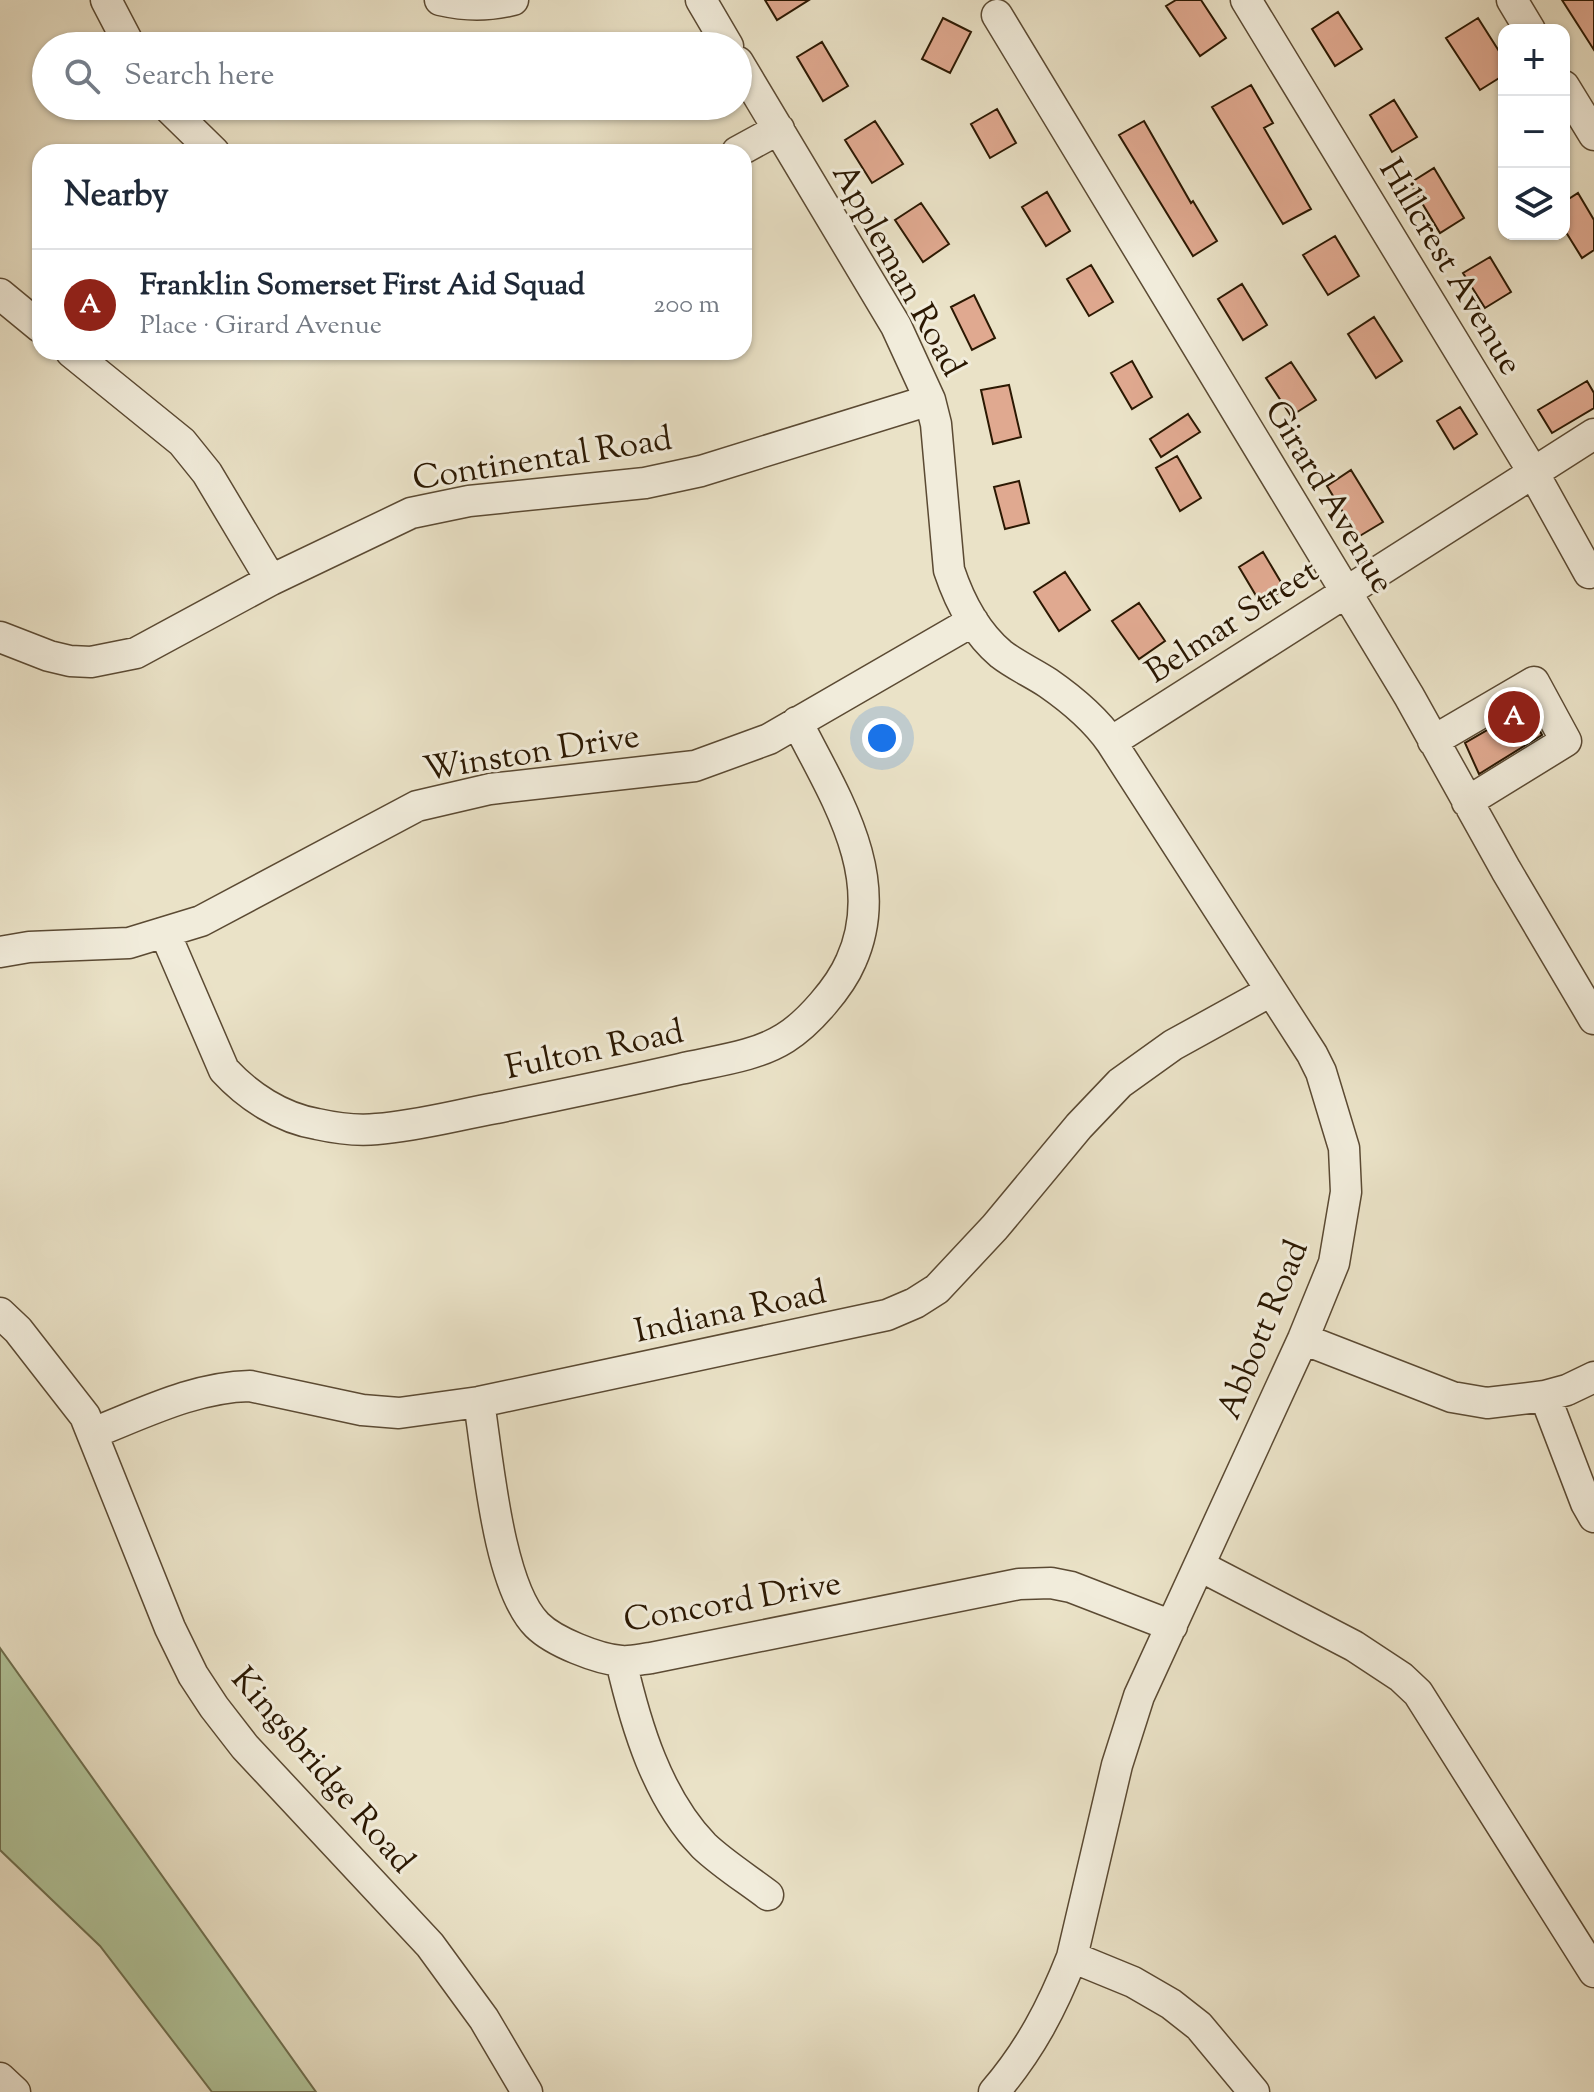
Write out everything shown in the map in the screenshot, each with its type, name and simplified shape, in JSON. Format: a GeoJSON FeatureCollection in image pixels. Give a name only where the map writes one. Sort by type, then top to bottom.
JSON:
{"type":"FeatureCollection","features":[{"type":"Feature","properties":{"kind":"street"},"geometry":{"type":"LineString","coordinates":[[106,0],[123,32]]}},
{"type":"Feature","properties":{"kind":"street"},"geometry":{"type":"LineString","coordinates":[[440,0],[487,6],[513,0]]}},
{"type":"Feature","properties":{"kind":"street"},"geometry":{"type":"LineString","coordinates":[[701,0],[720,32]]}},
{"type":"Feature","properties":{"kind":"street","name":"Hillcrest Avenue"},"geometry":{"type":"LineString","coordinates":[[1246,0],[1533,472],[1589,573]]}},
{"type":"Feature","properties":{"kind":"street"},"geometry":{"type":"LineString","coordinates":[[1512,0],[1526,24]]}},
{"type":"Feature","properties":{"kind":"street","name":"Girard Avenue"},"geometry":{"type":"LineString","coordinates":[[997,15],[1433,741],[1594,1019]]}},
{"type":"Feature","properties":{"kind":"street","name":"Appleman Road"},"geometry":{"type":"LineString","coordinates":[[752,85],[896,326],[930,400],[936,424],[949,570],[973,621]]}},
{"type":"Feature","properties":{"kind":"street"},"geometry":{"type":"LineString","coordinates":[[1570,96],[1594,135]]}},
{"type":"Feature","properties":{"kind":"street"},"geometry":{"type":"LineString","coordinates":[[181,120],[206,144]]}},
{"type":"Feature","properties":{"kind":"street"},"geometry":{"type":"LineString","coordinates":[[752,144],[779,129]]}},
{"type":"Feature","properties":{"kind":"street"},"geometry":{"type":"LineString","coordinates":[[0,294],[32,320]]}},
{"type":"Feature","properties":{"kind":"street"},"geometry":{"type":"LineString","coordinates":[[81,360],[182,442],[207,473],[271,580]]}},
{"type":"Feature","properties":{"kind":"street","name":"Continental Road"},"geometry":{"type":"LineString","coordinates":[[0,637],[70,661],[91,662],[136,653],[271,580],[411,513],[469,501],[659,480],[701,471],[930,400]]}},
{"type":"Feature","properties":{"kind":"street","name":"Belmar Street"},"geometry":{"type":"LineString","coordinates":[[1111,742],[1594,434]]}},
{"type":"Feature","properties":{"kind":"street","name":"Winston Drive"},"geometry":{"type":"LineString","coordinates":[[0,952],[29,947],[129,943],[201,921],[417,806],[490,789],[695,766],[769,739],[973,621]]}},
{"type":"Feature","properties":{"kind":"street","name":"Abbott Road"},"geometry":{"type":"LineString","coordinates":[[973,621],[1000,653],[1051,685],[1099,725],[1111,742],[1321,1072],[1344,1148],[1346,1192],[1334,1263],[1303,1339],[1139,1696],[1117,1765],[1072,1957],[1033,2041],[994,2092]]}},
{"type":"Feature","properties":{"kind":"street"},"geometry":{"type":"LineString","coordinates":[[1433,741],[1534,682],[1566,741],[1467,802]]}},
{"type":"Feature","properties":{"kind":"street","name":"Fulton Road"},"geometry":{"type":"LineString","coordinates":[[165,933],[224,1070],[241,1088],[277,1110],[315,1124],[375,1130],[632,1080],[761,1049],[786,1037],[827,999],[851,961],[859,937],[864,904],[861,862],[847,820],[797,722]]}},
{"type":"Feature","properties":{"kind":"street","name":"Indiana Road"},"geometry":{"type":"LineString","coordinates":[[93,1433],[196,1393],[231,1386],[250,1386],[362,1410],[399,1413],[479,1402],[887,1315],[937,1289],[1120,1083],[1173,1045],[1271,991]]}},
{"type":"Feature","properties":{"kind":"street","name":"Kingsbridge Road"},"geometry":{"type":"LineString","coordinates":[[0,1313],[18,1330],[85,1416],[170,1628],[193,1675],[214,1707],[245,1747],[430,1945],[484,2019],[527,2092]]}},
{"type":"Feature","properties":{"kind":"street"},"geometry":{"type":"LineString","coordinates":[[1303,1339],[1452,1397],[1487,1403],[1545,1396],[1594,1377]]}},
{"type":"Feature","properties":{"kind":"street"},"geometry":{"type":"LineString","coordinates":[[1545,1396],[1594,1517]]}},
{"type":"Feature","properties":{"kind":"street","name":"Concord Drive"},"geometry":{"type":"LineString","coordinates":[[479,1402],[504,1554],[513,1586],[535,1623],[548,1634],[579,1649],[621,1661],[651,1658],[1019,1584],[1051,1583],[1071,1587],[1172,1626]]}},
{"type":"Feature","properties":{"kind":"street"},"geometry":{"type":"LineString","coordinates":[[1200,1566],[1354,1646],[1401,1677],[1418,1693],[1594,1972]]}},
{"type":"Feature","properties":{"kind":"street"},"geometry":{"type":"LineString","coordinates":[[621,1661],[632,1708],[648,1755],[679,1814],[705,1846],[768,1895]]}},
{"type":"Feature","properties":{"kind":"street"},"geometry":{"type":"LineString","coordinates":[[1072,1957],[1133,1982],[1171,2004],[1199,2026],[1254,2092]]}},
{"type":"Feature","properties":{"kind":"street"},"geometry":{"type":"LineString","coordinates":[[0,2078],[15,2092]]}},
{"type":"Feature","properties":{"kind":"green space"},"geometry":{"type":"Polygon","coordinates":[[[0,1648],[316,2092],[212,2092],[100,1946],[0,1850],[0,1648]]]}},
{"type":"Feature","properties":{"kind":"building"},"geometry":{"type":"Polygon","coordinates":[[[765,0],[809,0],[777,20],[765,0]]]}},
{"type":"Feature","properties":{"kind":"building"},"geometry":{"type":"Polygon","coordinates":[[[1176,0],[1201,0],[1226,38],[1200,56],[1166,6],[1176,0]]]}},
{"type":"Feature","properties":{"kind":"building"},"geometry":{"type":"Polygon","coordinates":[[[1562,0],[1594,0],[1594,50],[1562,0]]]}},
{"type":"Feature","properties":{"kind":"building"},"geometry":{"type":"Polygon","coordinates":[[[1338,12],[1362,49],[1335,66],[1312,29],[1338,12]]]}},
{"type":"Feature","properties":{"kind":"building"},"geometry":{"type":"Polygon","coordinates":[[[943,18],[971,32],[950,73],[922,59],[943,18]]]}},
{"type":"Feature","properties":{"kind":"building"},"geometry":{"type":"Polygon","coordinates":[[[1478,18],[1498,50],[1498,79],[1480,90],[1446,38],[1478,18]]]}},
{"type":"Feature","properties":{"kind":"building"},"geometry":{"type":"Polygon","coordinates":[[[822,42],[848,86],[823,101],[797,57],[822,42]]]}},
{"type":"Feature","properties":{"kind":"building"},"geometry":{"type":"Polygon","coordinates":[[[1251,85],[1273,123],[1264,128],[1311,209],[1283,224],[1212,107],[1251,85]]]}},
{"type":"Feature","properties":{"kind":"building"},"geometry":{"type":"Polygon","coordinates":[[[1394,100],[1417,137],[1392,152],[1370,115],[1394,100]]]}},
{"type":"Feature","properties":{"kind":"building"},"geometry":{"type":"Polygon","coordinates":[[[997,109],[1016,143],[990,158],[971,124],[997,109]]]}},
{"type":"Feature","properties":{"kind":"building"},"geometry":{"type":"Polygon","coordinates":[[[875,121],[903,164],[872,183],[845,140],[875,121]]]}},
{"type":"Feature","properties":{"kind":"building"},"geometry":{"type":"Polygon","coordinates":[[[1144,121],[1191,203],[1193,201],[1217,241],[1193,256],[1119,135],[1144,121]]]}},
{"type":"Feature","properties":{"kind":"building"},"geometry":{"type":"Polygon","coordinates":[[[1434,168],[1464,218],[1440,233],[1410,183],[1434,168]]]}},
{"type":"Feature","properties":{"kind":"building"},"geometry":{"type":"Polygon","coordinates":[[[1047,192],[1070,231],[1046,246],[1022,207],[1047,192]]]}},
{"type":"Feature","properties":{"kind":"building"},"geometry":{"type":"Polygon","coordinates":[[[1578,193],[1594,220],[1594,250],[1582,258],[1570,239],[1570,198],[1578,193]]]}},
{"type":"Feature","properties":{"kind":"building"},"geometry":{"type":"Polygon","coordinates":[[[921,203],[949,244],[923,262],[895,220],[921,203]]]}},
{"type":"Feature","properties":{"kind":"building"},"geometry":{"type":"Polygon","coordinates":[[[1335,236],[1359,276],[1328,295],[1303,255],[1335,236]]]}},
{"type":"Feature","properties":{"kind":"building"},"geometry":{"type":"Polygon","coordinates":[[[1490,257],[1511,292],[1485,308],[1463,273],[1490,257]]]}},
{"type":"Feature","properties":{"kind":"building"},"geometry":{"type":"Polygon","coordinates":[[[1091,265],[1113,302],[1089,316],[1067,279],[1091,265]]]}},
{"type":"Feature","properties":{"kind":"building"},"geometry":{"type":"Polygon","coordinates":[[[1242,284],[1267,325],[1243,340],[1218,299],[1242,284]]]}},
{"type":"Feature","properties":{"kind":"building"},"geometry":{"type":"Polygon","coordinates":[[[974,295],[995,338],[972,350],[951,307],[974,295]]]}},
{"type":"Feature","properties":{"kind":"building"},"geometry":{"type":"Polygon","coordinates":[[[1374,317],[1402,361],[1376,378],[1348,334],[1374,317]]]}},
{"type":"Feature","properties":{"kind":"building"},"geometry":{"type":"Polygon","coordinates":[[[1132,361],[1152,397],[1132,409],[1111,373],[1132,361]]]}},
{"type":"Feature","properties":{"kind":"building"},"geometry":{"type":"Polygon","coordinates":[[[1291,362],[1316,400],[1291,416],[1266,378],[1291,362]]]}},
{"type":"Feature","properties":{"kind":"building"},"geometry":{"type":"Polygon","coordinates":[[[1587,381],[1594,393],[1594,408],[1552,433],[1538,410],[1587,381]]]}},
{"type":"Feature","properties":{"kind":"building"},"geometry":{"type":"Polygon","coordinates":[[[1009,385],[1021,437],[993,444],[981,390],[1009,385]]]}},
{"type":"Feature","properties":{"kind":"building"},"geometry":{"type":"Polygon","coordinates":[[[1460,407],[1477,434],[1454,449],[1437,421],[1460,407]]]}},
{"type":"Feature","properties":{"kind":"building"},"geometry":{"type":"Polygon","coordinates":[[[1188,414],[1200,432],[1161,457],[1150,439],[1188,414]]]}},
{"type":"Feature","properties":{"kind":"building"},"geometry":{"type":"Polygon","coordinates":[[[1177,456],[1201,498],[1180,511],[1156,468],[1177,456]]]}},
{"type":"Feature","properties":{"kind":"building"},"geometry":{"type":"Polygon","coordinates":[[[1351,470],[1383,522],[1358,537],[1327,486],[1351,470]]]}},
{"type":"Feature","properties":{"kind":"building"},"geometry":{"type":"Polygon","coordinates":[[[1019,481],[1029,523],[1005,529],[994,487],[1019,481]]]}},
{"type":"Feature","properties":{"kind":"building"},"geometry":{"type":"Polygon","coordinates":[[[1263,552],[1285,589],[1261,604],[1239,567],[1263,552]]]}},
{"type":"Feature","properties":{"kind":"building"},"geometry":{"type":"Polygon","coordinates":[[[1065,572],[1090,610],[1059,631],[1034,592],[1065,572]]]}},
{"type":"Feature","properties":{"kind":"building"},"geometry":{"type":"Polygon","coordinates":[[[1139,603],[1165,641],[1139,659],[1112,621],[1139,603]]]}},
{"type":"Feature","properties":{"kind":"building"},"geometry":{"type":"Polygon","coordinates":[[[1527,707],[1542,735],[1479,774],[1465,743],[1527,707]]]}},
{"type":"Feature","properties":{"kind":"place","name":"Franklin Somerset First Aid Squad"},"geometry":{"type":"Point","coordinates":[1514,717]}}]}
